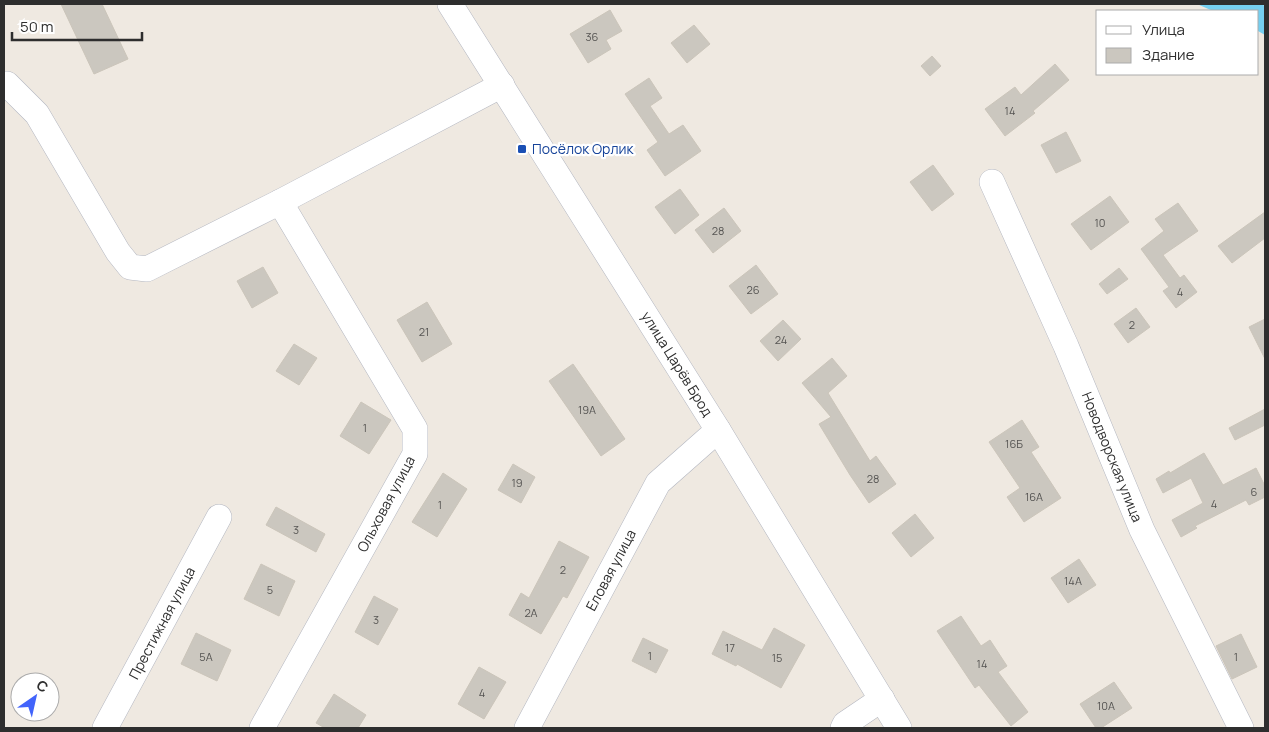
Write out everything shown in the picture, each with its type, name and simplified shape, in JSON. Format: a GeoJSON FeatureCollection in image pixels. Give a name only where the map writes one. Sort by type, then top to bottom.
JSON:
{"type":"FeatureCollection","features":[{"type":"Feature","properties":{"kind":"street","name":"улица Царёв Брод"},"geometry":{"type":"LineString","coordinates":[[450,4],[718,430],[899,728]]}},
{"type":"Feature","properties":{"kind":"street"},"geometry":{"type":"LineString","coordinates":[[4,84],[7,84],[37,114],[118,252],[130,267],[147,269],[280,202],[502,85]]}},
{"type":"Feature","properties":{"kind":"street","name":"Новодворская улица"},"geometry":{"type":"LineString","coordinates":[[992,182],[1066,346],[1142,530],[1241,728]]}},
{"type":"Feature","properties":{"kind":"street","name":"Ольховая улица"},"geometry":{"type":"LineString","coordinates":[[262,728],[415,454],[415,428],[280,202]]}},
{"type":"Feature","properties":{"kind":"street","name":"Еловая улица"},"geometry":{"type":"LineString","coordinates":[[527,728],[658,483],[718,430]]}},
{"type":"Feature","properties":{"kind":"street","name":"Престижная улица"},"geometry":{"type":"LineString","coordinates":[[105,728],[219,517]]}},
{"type":"Feature","properties":{"kind":"street"},"geometry":{"type":"LineString","coordinates":[[843,728],[845,724],[882,699]]}},
{"type":"Feature","properties":{"kind":"water"},"geometry":{"type":"Polygon","coordinates":[[[1197,4],[1261,4],[1265,6],[1265,35],[1259,32],[1259,10],[1211,10],[1197,4]]]}},
{"type":"Feature","properties":{"kind":"building"},"geometry":{"type":"Polygon","coordinates":[[[61,4],[102,4],[128,59],[94,74],[61,4]]]}},
{"type":"Feature","properties":{"kind":"building"},"geometry":{"type":"Polygon","coordinates":[[[610,10],[622,31],[606,40],[611,49],[588,63],[570,34],[610,10]]]}},
{"type":"Feature","properties":{"kind":"building"},"geometry":{"type":"Polygon","coordinates":[[[694,25],[710,44],[687,63],[671,43],[694,25]]]}},
{"type":"Feature","properties":{"kind":"building"},"geometry":{"type":"Polygon","coordinates":[[[932,56],[941,66],[930,76],[921,66],[932,56]]]}},
{"type":"Feature","properties":{"kind":"building"},"geometry":{"type":"Polygon","coordinates":[[[1055,64],[1069,80],[1033,111],[1035,113],[1005,136],[985,109],[1015,87],[1021,95],[1055,64]]]}},
{"type":"Feature","properties":{"kind":"building"},"geometry":{"type":"Polygon","coordinates":[[[649,78],[662,98],[650,106],[669,134],[683,125],[701,151],[665,176],[647,150],[658,142],[625,94],[649,78]]]}},
{"type":"Feature","properties":{"kind":"building"},"geometry":{"type":"Polygon","coordinates":[[[1066,132],[1081,161],[1056,173],[1041,145],[1066,132]]]}},
{"type":"Feature","properties":{"kind":"building"},"geometry":{"type":"Polygon","coordinates":[[[933,165],[954,194],[932,211],[910,182],[933,165]]]}},
{"type":"Feature","properties":{"kind":"building"},"geometry":{"type":"Polygon","coordinates":[[[680,189],[699,215],[675,234],[655,207],[680,189]]]}},
{"type":"Feature","properties":{"kind":"building"},"geometry":{"type":"Polygon","coordinates":[[[1110,196],[1129,222],[1091,250],[1071,224],[1110,196]]]}},
{"type":"Feature","properties":{"kind":"building"},"geometry":{"type":"Polygon","coordinates":[[[1178,203],[1198,231],[1163,255],[1180,278],[1184,275],[1197,292],[1176,308],[1163,291],[1169,287],[1141,249],[1164,231],[1155,219],[1178,203]]]}},
{"type":"Feature","properties":{"kind":"building"},"geometry":{"type":"Polygon","coordinates":[[[724,208],[741,231],[713,253],[695,230],[724,208]]]}},
{"type":"Feature","properties":{"kind":"building"},"geometry":{"type":"Polygon","coordinates":[[[1265,212],[1265,238],[1232,263],[1218,246],[1265,212]]]}},
{"type":"Feature","properties":{"kind":"building"},"geometry":{"type":"Polygon","coordinates":[[[756,265],[778,294],[751,314],[729,286],[756,265]]]}},
{"type":"Feature","properties":{"kind":"building"},"geometry":{"type":"Polygon","coordinates":[[[263,267],[278,293],[252,308],[237,281],[263,267]]]}},
{"type":"Feature","properties":{"kind":"building"},"geometry":{"type":"Polygon","coordinates":[[[1119,268],[1128,279],[1107,294],[1099,284],[1119,268]]]}},
{"type":"Feature","properties":{"kind":"building"},"geometry":{"type":"Polygon","coordinates":[[[427,302],[452,344],[422,362],[397,320],[427,302]]]}},
{"type":"Feature","properties":{"kind":"building"},"geometry":{"type":"Polygon","coordinates":[[[1136,308],[1150,327],[1128,343],[1114,324],[1136,308]]]}},
{"type":"Feature","properties":{"kind":"building"},"geometry":{"type":"Polygon","coordinates":[[[1265,319],[1265,359],[1249,327],[1265,319]]]}},
{"type":"Feature","properties":{"kind":"building"},"geometry":{"type":"Polygon","coordinates":[[[783,320],[801,339],[778,361],[760,341],[783,320]]]}},
{"type":"Feature","properties":{"kind":"building"},"geometry":{"type":"Polygon","coordinates":[[[294,344],[317,358],[299,385],[276,371],[294,344]]]}},
{"type":"Feature","properties":{"kind":"building"},"geometry":{"type":"Polygon","coordinates":[[[832,358],[847,376],[828,393],[870,461],[876,456],[896,484],[869,503],[819,424],[831,417],[802,383],[832,358]]]}},
{"type":"Feature","properties":{"kind":"building"},"geometry":{"type":"Polygon","coordinates":[[[573,364],[625,439],[601,456],[549,381],[573,364]]]}},
{"type":"Feature","properties":{"kind":"building"},"geometry":{"type":"Polygon","coordinates":[[[361,402],[391,420],[369,454],[340,436],[361,402]]]}},
{"type":"Feature","properties":{"kind":"building"},"geometry":{"type":"Polygon","coordinates":[[[1265,409],[1265,425],[1235,440],[1229,428],[1265,409]]]}},
{"type":"Feature","properties":{"kind":"building"},"geometry":{"type":"Polygon","coordinates":[[[1022,420],[1039,447],[1031,452],[1061,498],[1024,522],[1007,497],[1020,488],[989,442],[1022,420]]]}},
{"type":"Feature","properties":{"kind":"building"},"geometry":{"type":"Polygon","coordinates":[[[1204,453],[1223,485],[1256,468],[1265,486],[1265,497],[1249,505],[1246,500],[1195,526],[1197,528],[1181,537],[1172,520],[1203,503],[1191,478],[1163,493],[1156,479],[1204,453]]]}},
{"type":"Feature","properties":{"kind":"building"},"geometry":{"type":"Polygon","coordinates":[[[513,464],[535,477],[521,503],[498,490],[513,464]]]}},
{"type":"Feature","properties":{"kind":"building"},"geometry":{"type":"Polygon","coordinates":[[[443,473],[467,489],[437,537],[412,522],[443,473]]]}},
{"type":"Feature","properties":{"kind":"building"},"geometry":{"type":"Polygon","coordinates":[[[276,507],[325,534],[316,552],[266,525],[276,507]]]}},
{"type":"Feature","properties":{"kind":"building"},"geometry":{"type":"Polygon","coordinates":[[[915,514],[934,538],[911,557],[892,533],[915,514]]]}},
{"type":"Feature","properties":{"kind":"building"},"geometry":{"type":"Polygon","coordinates":[[[559,541],[589,557],[567,598],[563,596],[541,634],[509,615],[521,593],[529,598],[559,541]]]}},
{"type":"Feature","properties":{"kind":"building"},"geometry":{"type":"Polygon","coordinates":[[[1079,559],[1096,585],[1068,603],[1051,578],[1079,559]]]}},
{"type":"Feature","properties":{"kind":"building"},"geometry":{"type":"Polygon","coordinates":[[[261,564],[295,581],[279,616],[244,599],[261,564]]]}},
{"type":"Feature","properties":{"kind":"building"},"geometry":{"type":"Polygon","coordinates":[[[374,596],[398,609],[378,645],[355,632],[374,596]]]}},
{"type":"Feature","properties":{"kind":"building"},"geometry":{"type":"Polygon","coordinates":[[[961,616],[981,646],[990,640],[1007,666],[998,672],[1028,712],[1011,726],[979,685],[975,688],[937,631],[961,616]]]}},
{"type":"Feature","properties":{"kind":"building"},"geometry":{"type":"Polygon","coordinates":[[[774,628],[805,645],[781,688],[737,664],[736,666],[712,654],[723,631],[762,650],[774,628]]]}},
{"type":"Feature","properties":{"kind":"building"},"geometry":{"type":"Polygon","coordinates":[[[196,633],[231,650],[217,681],[181,664],[196,633]]]}},
{"type":"Feature","properties":{"kind":"building"},"geometry":{"type":"Polygon","coordinates":[[[1241,634],[1257,667],[1232,679],[1216,646],[1241,634]]]}},
{"type":"Feature","properties":{"kind":"building"},"geometry":{"type":"Polygon","coordinates":[[[643,638],[668,650],[656,673],[632,661],[643,638]]]}},
{"type":"Feature","properties":{"kind":"building"},"geometry":{"type":"Polygon","coordinates":[[[479,667],[506,682],[484,719],[458,704],[479,667]]]}},
{"type":"Feature","properties":{"kind":"building"},"geometry":{"type":"Polygon","coordinates":[[[1114,682],[1132,708],[1101,728],[1096,728],[1080,704],[1114,682]]]}},
{"type":"Feature","properties":{"kind":"building"},"geometry":{"type":"Polygon","coordinates":[[[334,694],[366,715],[358,728],[325,728],[316,723],[334,694]]]}},
{"type":"Feature","properties":{"kind":"place","name":"Посёлок Орлик"},"geometry":{"type":"Point","coordinates":[522,149]}}]}
